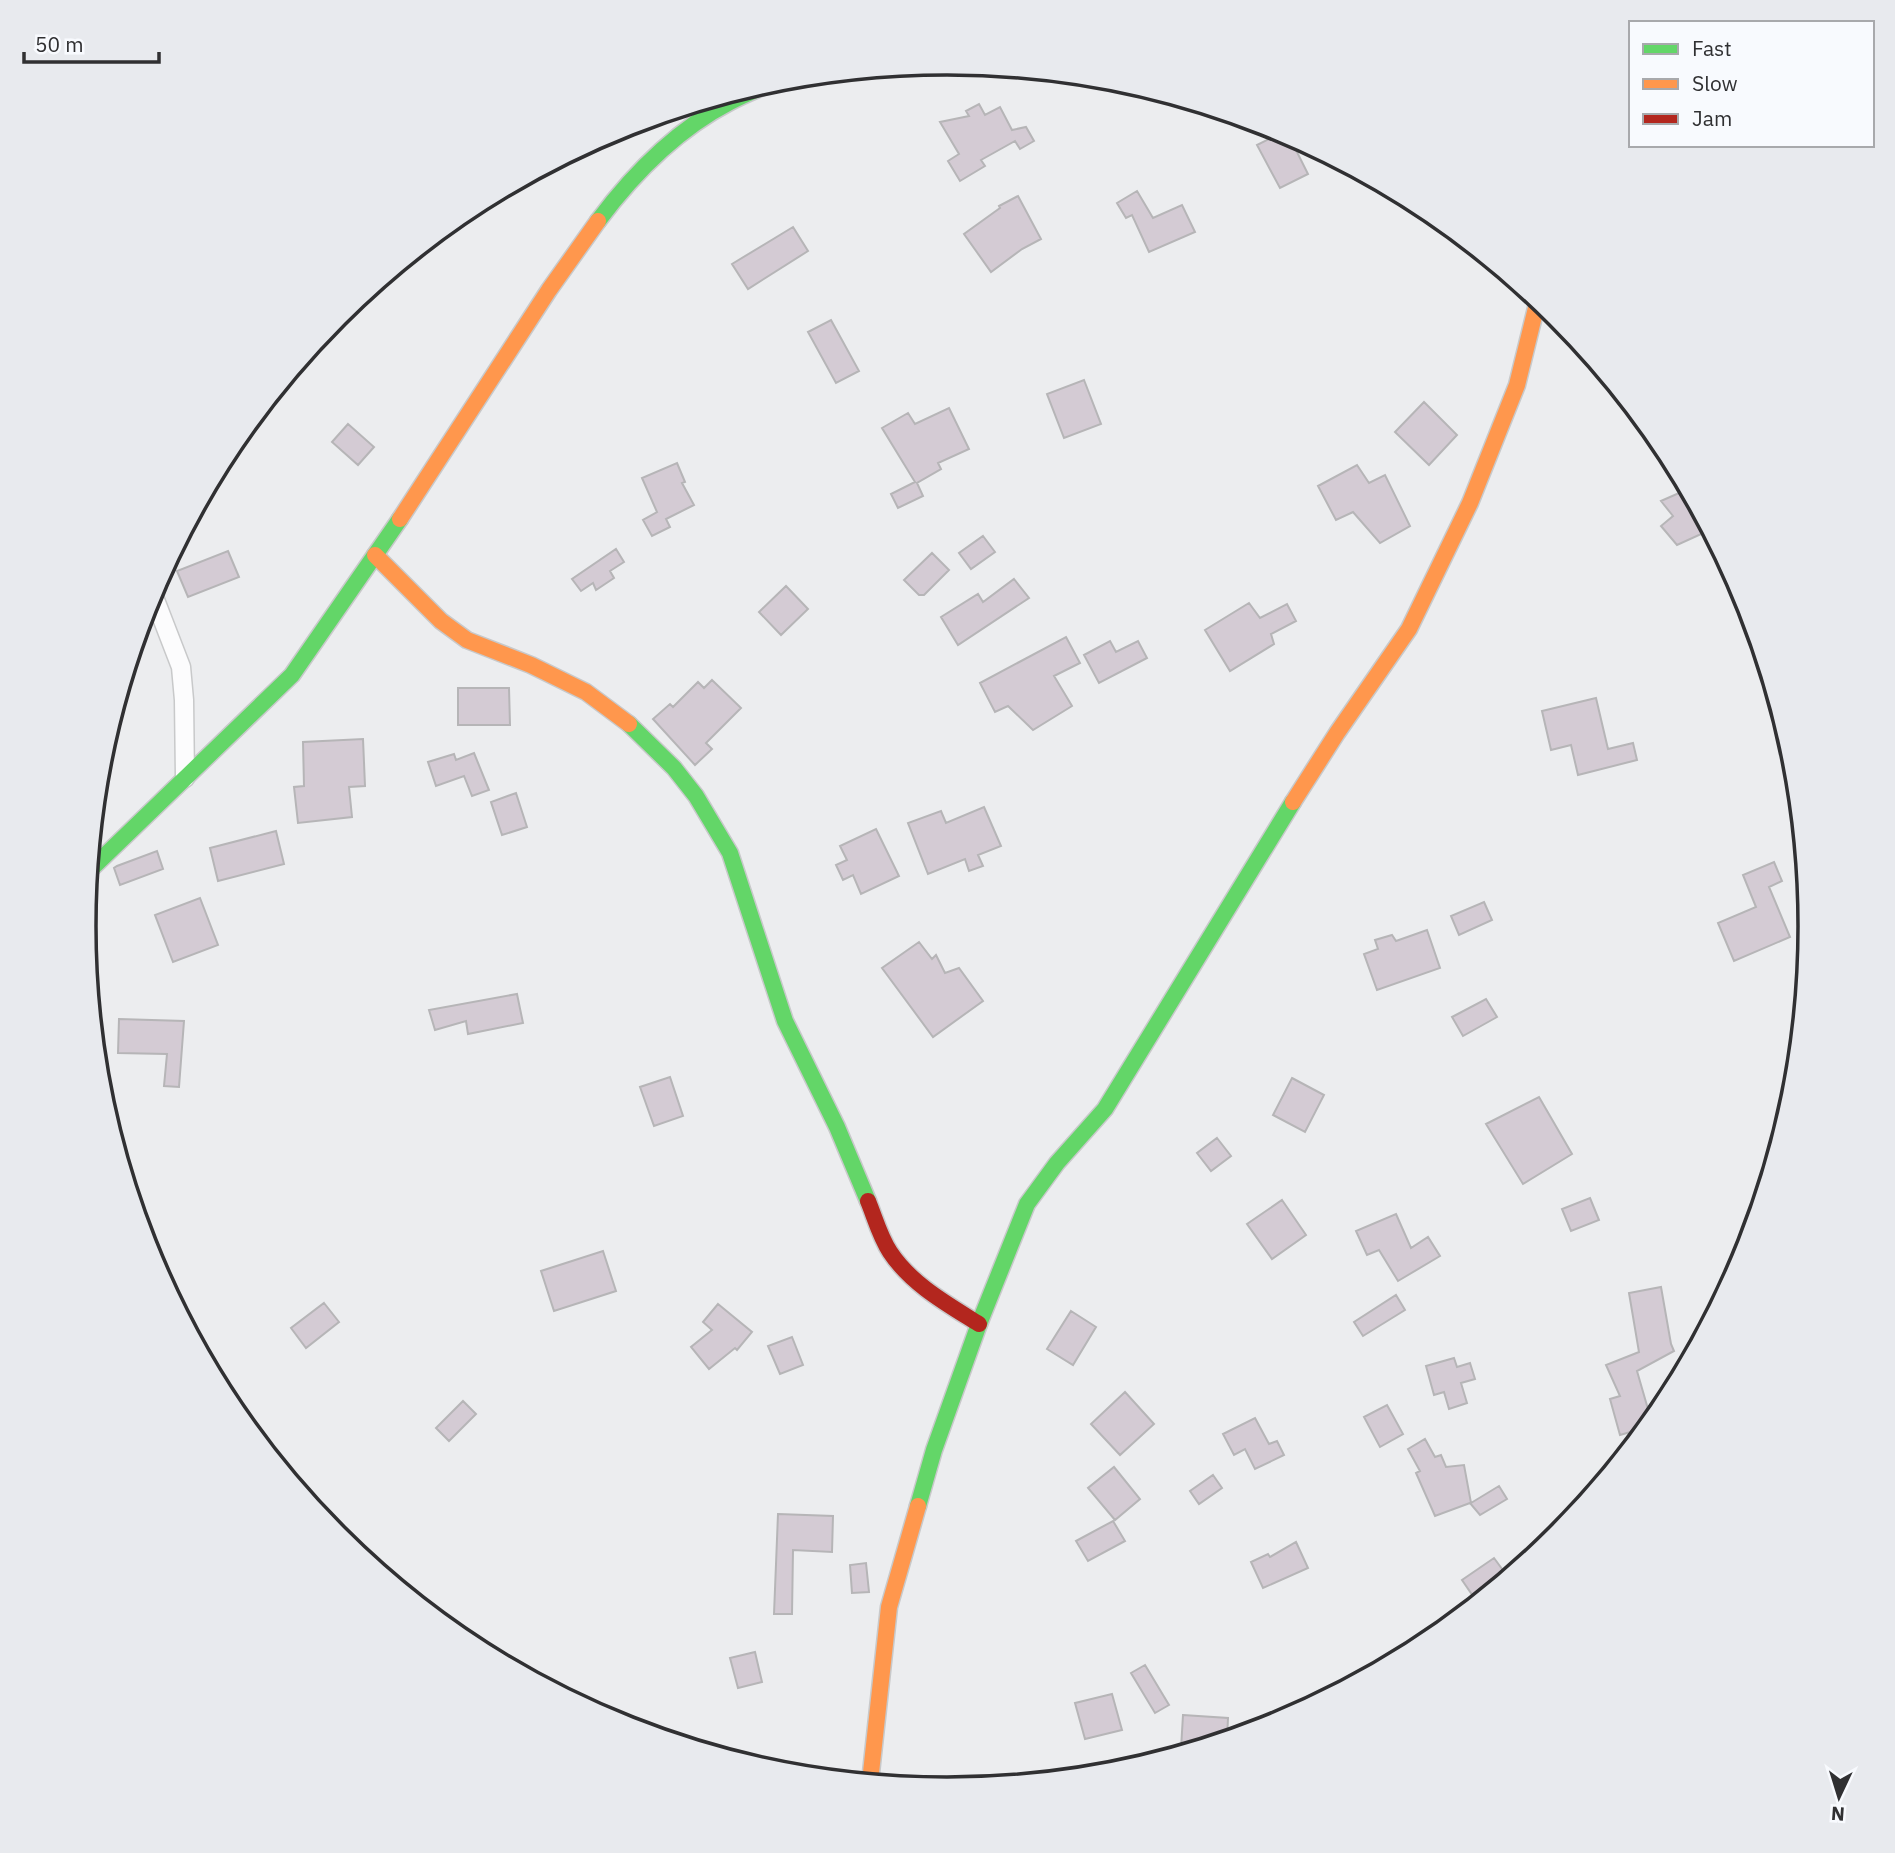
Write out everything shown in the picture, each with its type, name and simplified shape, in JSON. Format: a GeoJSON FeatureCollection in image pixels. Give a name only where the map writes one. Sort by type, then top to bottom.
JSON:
{"type":"FeatureCollection","features":[{"type":"Feature","properties":{"kind":"street"},"geometry":{"type":"LineString","coordinates":[[99,862],[297,668],[375,555],[572,253],[615,197],[652,157],[690,127],[725,104]]}},
{"type":"Feature","properties":{"kind":"street"},"geometry":{"type":"LineString","coordinates":[[871,1774],[889,1607],[934,1450],[979,1325],[1027,1204],[1057,1163],[1105,1109],[1234,897],[1338,733],[1409,629],[1470,503],[1517,385],[1535,312]]}},
{"type":"Feature","properties":{"kind":"street"},"geometry":{"type":"LineString","coordinates":[[375,555],[441,621],[467,640],[531,665],[586,692],[622,717],[674,768],[696,796],[730,853],[785,1021],[848,1151],[890,1251],[910,1276],[979,1325]]}},
{"type":"Feature","properties":{"kind":"street"},"geometry":{"type":"LineString","coordinates":[[158,608],[181,667],[185,778]]}},
{"type":"Feature","properties":{"kind":"building"},"geometry":{"type":"Polygon","coordinates":[[[979,104],[985,115],[1000,107],[1012,130],[1026,127],[1034,141],[1020,149],[1015,141],[981,160],[985,166],[960,181],[948,161],[959,154],[940,122],[969,116],[966,111],[979,104]]]}},
{"type":"Feature","properties":{"kind":"building"},"geometry":{"type":"Polygon","coordinates":[[[1270,139],[1296,150],[1308,174],[1280,188],[1257,145],[1270,139]]]}},
{"type":"Feature","properties":{"kind":"building"},"geometry":{"type":"Polygon","coordinates":[[[1137,191],[1153,218],[1182,205],[1195,232],[1149,252],[1132,215],[1126,218],[1117,203],[1137,191]]]}},
{"type":"Feature","properties":{"kind":"building"},"geometry":{"type":"Polygon","coordinates":[[[1018,196],[1041,239],[1022,249],[991,272],[964,234],[1000,208],[999,206],[1018,196]]]}},
{"type":"Feature","properties":{"kind":"building"},"geometry":{"type":"Polygon","coordinates":[[[793,227],[808,251],[748,289],[732,264],[793,227]]]}},
{"type":"Feature","properties":{"kind":"building"},"geometry":{"type":"Polygon","coordinates":[[[831,320],[859,371],[836,383],[808,332],[831,320]]]}},
{"type":"Feature","properties":{"kind":"building"},"geometry":{"type":"Polygon","coordinates":[[[1084,380],[1101,424],[1064,438],[1047,394],[1084,380]]]}},
{"type":"Feature","properties":{"kind":"building"},"geometry":{"type":"Polygon","coordinates":[[[1424,402],[1457,435],[1429,465],[1395,432],[1424,402]]]}},
{"type":"Feature","properties":{"kind":"building"},"geometry":{"type":"Polygon","coordinates":[[[949,408],[969,449],[938,463],[941,469],[917,483],[923,496],[898,508],[891,494],[915,482],[882,428],[908,413],[915,424],[949,408]]]}},
{"type":"Feature","properties":{"kind":"building"},"geometry":{"type":"Polygon","coordinates":[[[348,424],[374,447],[358,465],[332,442],[348,424]]]}},
{"type":"Feature","properties":{"kind":"building"},"geometry":{"type":"Polygon","coordinates":[[[677,463],[685,482],[682,483],[694,505],[666,519],[670,527],[652,536],[643,520],[657,512],[642,478],[677,463]]]}},
{"type":"Feature","properties":{"kind":"building"},"geometry":{"type":"Polygon","coordinates":[[[1357,465],[1369,483],[1385,475],[1410,526],[1380,543],[1353,512],[1336,520],[1318,486],[1357,465]]]}},
{"type":"Feature","properties":{"kind":"building"},"geometry":{"type":"Polygon","coordinates":[[[1680,493],[1702,534],[1677,545],[1661,526],[1673,516],[1661,501],[1680,493]]]}},
{"type":"Feature","properties":{"kind":"building"},"geometry":{"type":"Polygon","coordinates":[[[983,536],[995,552],[971,569],[959,553],[983,536]]]}},
{"type":"Feature","properties":{"kind":"building"},"geometry":{"type":"Polygon","coordinates":[[[616,549],[624,562],[610,571],[614,578],[596,590],[593,583],[581,591],[572,579],[616,549]]]}},
{"type":"Feature","properties":{"kind":"building"},"geometry":{"type":"Polygon","coordinates":[[[228,551],[239,577],[188,597],[177,571],[228,551]]]}},
{"type":"Feature","properties":{"kind":"building"},"geometry":{"type":"Polygon","coordinates":[[[932,553],[949,570],[924,595],[919,595],[904,580],[932,553]]]}},
{"type":"Feature","properties":{"kind":"building"},"geometry":{"type":"Polygon","coordinates":[[[1014,579],[1029,598],[958,645],[941,617],[978,594],[983,602],[1014,579]]]}},
{"type":"Feature","properties":{"kind":"building"},"geometry":{"type":"Polygon","coordinates":[[[786,586],[808,609],[781,635],[759,612],[786,586]]]}},
{"type":"Feature","properties":{"kind":"building"},"geometry":{"type":"Polygon","coordinates":[[[1249,603],[1260,618],[1287,604],[1296,621],[1271,634],[1274,644],[1230,671],[1205,630],[1249,603]]]}},
{"type":"Feature","properties":{"kind":"building"},"geometry":{"type":"Polygon","coordinates":[[[1066,637],[1080,663],[1054,676],[1072,706],[1033,730],[1008,706],[995,712],[980,683],[1066,637]]]}},
{"type":"Feature","properties":{"kind":"building"},"geometry":{"type":"Polygon","coordinates":[[[1110,641],[1116,652],[1138,641],[1147,658],[1099,683],[1084,655],[1110,641]]]}},
{"type":"Feature","properties":{"kind":"building"},"geometry":{"type":"Polygon","coordinates":[[[712,680],[741,708],[706,743],[712,749],[695,765],[653,719],[670,704],[673,707],[698,682],[704,688],[712,680]]]}},
{"type":"Feature","properties":{"kind":"building"},"geometry":{"type":"Polygon","coordinates":[[[458,688],[509,688],[510,725],[458,725],[458,688]]]}},
{"type":"Feature","properties":{"kind":"building"},"geometry":{"type":"Polygon","coordinates":[[[1596,698],[1608,749],[1633,743],[1637,760],[1578,775],[1571,745],[1551,750],[1542,711],[1596,698]]]}},
{"type":"Feature","properties":{"kind":"building"},"geometry":{"type":"Polygon","coordinates":[[[363,739],[365,786],[349,787],[352,817],[298,823],[294,787],[304,786],[303,742],[363,739]]]}},
{"type":"Feature","properties":{"kind":"building"},"geometry":{"type":"Polygon","coordinates":[[[474,753],[489,790],[472,796],[464,776],[436,786],[428,762],[454,754],[456,760],[474,753]]]}},
{"type":"Feature","properties":{"kind":"building"},"geometry":{"type":"Polygon","coordinates":[[[516,793],[527,827],[502,835],[491,802],[516,793]]]}},
{"type":"Feature","properties":{"kind":"building"},"geometry":{"type":"Polygon","coordinates":[[[984,807],[1001,846],[978,855],[983,866],[969,871],[965,859],[928,874],[908,823],[941,811],[946,823],[984,807]]]}},
{"type":"Feature","properties":{"kind":"building"},"geometry":{"type":"Polygon","coordinates":[[[876,829],[899,876],[861,894],[853,875],[843,880],[836,865],[847,860],[840,846],[876,829]]]}},
{"type":"Feature","properties":{"kind":"building"},"geometry":{"type":"Polygon","coordinates":[[[276,831],[284,864],[218,881],[210,848],[276,831]]]}},
{"type":"Feature","properties":{"kind":"building"},"geometry":{"type":"Polygon","coordinates":[[[157,851],[163,869],[120,885],[114,868],[157,851]]]}},
{"type":"Feature","properties":{"kind":"building"},"geometry":{"type":"Polygon","coordinates":[[[1774,862],[1782,881],[1769,887],[1790,937],[1734,961],[1718,923],[1756,907],[1743,875],[1774,862]]]}},
{"type":"Feature","properties":{"kind":"building"},"geometry":{"type":"Polygon","coordinates":[[[200,898],[218,945],[173,962],[155,915],[200,898]]]}},
{"type":"Feature","properties":{"kind":"building"},"geometry":{"type":"Polygon","coordinates":[[[1484,902],[1492,920],[1459,935],[1451,916],[1484,902]]]}},
{"type":"Feature","properties":{"kind":"building"},"geometry":{"type":"Polygon","coordinates":[[[1427,930],[1440,968],[1377,990],[1364,954],[1378,949],[1375,940],[1392,935],[1396,941],[1427,930]]]}},
{"type":"Feature","properties":{"kind":"building"},"geometry":{"type":"Polygon","coordinates":[[[919,942],[932,959],[936,955],[945,973],[959,968],[983,1001],[933,1037],[882,968],[919,942]]]}},
{"type":"Feature","properties":{"kind":"building"},"geometry":{"type":"Polygon","coordinates":[[[517,994],[523,1023],[468,1034],[466,1021],[435,1030],[429,1010],[517,994]]]}},
{"type":"Feature","properties":{"kind":"building"},"geometry":{"type":"Polygon","coordinates":[[[1486,999],[1497,1017],[1463,1036],[1452,1017],[1486,999]]]}},
{"type":"Feature","properties":{"kind":"building"},"geometry":{"type":"Polygon","coordinates":[[[119,1019],[184,1021],[179,1087],[164,1086],[167,1054],[118,1053],[119,1019]]]}},
{"type":"Feature","properties":{"kind":"building"},"geometry":{"type":"Polygon","coordinates":[[[670,1077],[683,1116],[654,1126],[640,1087],[670,1077]]]}},
{"type":"Feature","properties":{"kind":"building"},"geometry":{"type":"Polygon","coordinates":[[[1292,1078],[1324,1095],[1305,1132],[1273,1115],[1292,1078]]]}},
{"type":"Feature","properties":{"kind":"building"},"geometry":{"type":"Polygon","coordinates":[[[1539,1097],[1572,1154],[1523,1184],[1486,1124],[1539,1097]]]}},
{"type":"Feature","properties":{"kind":"building"},"geometry":{"type":"Polygon","coordinates":[[[1217,1138],[1231,1156],[1211,1171],[1197,1153],[1217,1138]]]}},
{"type":"Feature","properties":{"kind":"building"},"geometry":{"type":"Polygon","coordinates":[[[1590,1198],[1599,1220],[1571,1231],[1562,1209],[1590,1198]]]}},
{"type":"Feature","properties":{"kind":"building"},"geometry":{"type":"Polygon","coordinates":[[[1282,1200],[1306,1235],[1272,1259],[1247,1224],[1282,1200]]]}},
{"type":"Feature","properties":{"kind":"building"},"geometry":{"type":"Polygon","coordinates":[[[1396,1214],[1411,1248],[1428,1237],[1440,1256],[1398,1281],[1379,1250],[1367,1255],[1356,1231],[1396,1214]]]}},
{"type":"Feature","properties":{"kind":"building"},"geometry":{"type":"Polygon","coordinates":[[[603,1251],[616,1291],[554,1311],[541,1271],[603,1251]]]}},
{"type":"Feature","properties":{"kind":"building"},"geometry":{"type":"Polygon","coordinates":[[[1661,1287],[1674,1351],[1637,1371],[1648,1409],[1632,1431],[1620,1435],[1610,1399],[1620,1396],[1606,1365],[1639,1352],[1629,1293],[1661,1287]]]}},
{"type":"Feature","properties":{"kind":"building"},"geometry":{"type":"Polygon","coordinates":[[[1396,1295],[1405,1310],[1363,1336],[1354,1322],[1396,1295]]]}},
{"type":"Feature","properties":{"kind":"building"},"geometry":{"type":"Polygon","coordinates":[[[324,1303],[339,1322],[306,1348],[291,1328],[324,1303]]]}},
{"type":"Feature","properties":{"kind":"building"},"geometry":{"type":"Polygon","coordinates":[[[718,1304],[752,1332],[737,1350],[735,1348],[709,1369],[691,1347],[712,1330],[703,1322],[718,1304]]]}},
{"type":"Feature","properties":{"kind":"building"},"geometry":{"type":"Polygon","coordinates":[[[1071,1311],[1096,1327],[1073,1365],[1047,1349],[1071,1311]]]}},
{"type":"Feature","properties":{"kind":"building"},"geometry":{"type":"Polygon","coordinates":[[[792,1337],[803,1365],[780,1374],[768,1346],[792,1337]]]}},
{"type":"Feature","properties":{"kind":"building"},"geometry":{"type":"Polygon","coordinates":[[[1454,1358],[1457,1367],[1470,1363],[1475,1379],[1461,1383],[1467,1403],[1449,1409],[1444,1392],[1434,1395],[1426,1366],[1454,1358]]]}},
{"type":"Feature","properties":{"kind":"building"},"geometry":{"type":"Polygon","coordinates":[[[1125,1392],[1154,1424],[1120,1455],[1091,1424],[1125,1392]]]}},
{"type":"Feature","properties":{"kind":"building"},"geometry":{"type":"Polygon","coordinates":[[[463,1401],[476,1414],[449,1441],[436,1428],[463,1401]]]}},
{"type":"Feature","properties":{"kind":"building"},"geometry":{"type":"Polygon","coordinates":[[[1387,1405],[1403,1434],[1380,1447],[1364,1417],[1387,1405]]]}},
{"type":"Feature","properties":{"kind":"building"},"geometry":{"type":"Polygon","coordinates":[[[1255,1418],[1269,1444],[1277,1441],[1284,1455],[1255,1469],[1245,1449],[1234,1455],[1223,1434],[1255,1418]]]}},
{"type":"Feature","properties":{"kind":"building"},"geometry":{"type":"Polygon","coordinates":[[[1425,1439],[1435,1457],[1441,1455],[1446,1467],[1464,1465],[1471,1503],[1499,1486],[1507,1499],[1480,1515],[1470,1503],[1435,1516],[1416,1473],[1420,1471],[1408,1449],[1425,1439]]]}},
{"type":"Feature","properties":{"kind":"building"},"geometry":{"type":"Polygon","coordinates":[[[1114,1467],[1140,1499],[1115,1520],[1088,1488],[1114,1467]]]}},
{"type":"Feature","properties":{"kind":"building"},"geometry":{"type":"Polygon","coordinates":[[[1213,1475],[1222,1488],[1199,1504],[1190,1491],[1213,1475]]]}},
{"type":"Feature","properties":{"kind":"building"},"geometry":{"type":"Polygon","coordinates":[[[778,1514],[833,1516],[832,1552],[793,1550],[792,1614],[774,1614],[778,1514]]]}},
{"type":"Feature","properties":{"kind":"building"},"geometry":{"type":"Polygon","coordinates":[[[1113,1521],[1125,1541],[1088,1561],[1076,1541],[1113,1521]]]}},
{"type":"Feature","properties":{"kind":"building"},"geometry":{"type":"Polygon","coordinates":[[[1296,1542],[1308,1568],[1263,1588],[1251,1562],[1268,1554],[1270,1557],[1296,1542]]]}},
{"type":"Feature","properties":{"kind":"building"},"geometry":{"type":"Polygon","coordinates":[[[1494,1558],[1504,1571],[1473,1596],[1462,1580],[1494,1558]]]}},
{"type":"Feature","properties":{"kind":"building"},"geometry":{"type":"Polygon","coordinates":[[[866,1563],[869,1592],[852,1593],[850,1565],[866,1563]]]}},
{"type":"Feature","properties":{"kind":"building"},"geometry":{"type":"Polygon","coordinates":[[[755,1652],[762,1682],[738,1688],[730,1658],[755,1652]]]}},
{"type":"Feature","properties":{"kind":"building"},"geometry":{"type":"Polygon","coordinates":[[[1145,1665],[1169,1705],[1155,1713],[1131,1673],[1145,1665]]]}},
{"type":"Feature","properties":{"kind":"building"},"geometry":{"type":"Polygon","coordinates":[[[1112,1694],[1122,1730],[1085,1739],[1075,1703],[1112,1694]]]}},
{"type":"Feature","properties":{"kind":"building"},"geometry":{"type":"Polygon","coordinates":[[[1183,1715],[1228,1718],[1227,1731],[1181,1745],[1183,1715]]]}},
{"type":"Feature","properties":{"kind":"traffic: fast"},"geometry":{"type":"LineString","coordinates":[[598,221],[626,186],[658,154],[692,125],[726,104]]}},
{"type":"Feature","properties":{"kind":"traffic: fast"},"geometry":{"type":"LineString","coordinates":[[99,861],[292,675],[400,519]]}},
{"type":"Feature","properties":{"kind":"traffic: fast"},"geometry":{"type":"LineString","coordinates":[[629,724],[674,768],[696,796],[730,853],[785,1021],[837,1127],[868,1201]]}},
{"type":"Feature","properties":{"kind":"traffic: fast"},"geometry":{"type":"LineString","coordinates":[[918,1506],[934,1450],[979,1324],[1027,1204],[1057,1163],[1105,1109],[1293,802]]}},
{"type":"Feature","properties":{"kind":"traffic: slow"},"geometry":{"type":"LineString","coordinates":[[400,519],[549,290],[598,221]]}},
{"type":"Feature","properties":{"kind":"traffic: slow"},"geometry":{"type":"LineString","coordinates":[[1293,802],[1409,629],[1470,503],[1517,385],[1535,312]]}},
{"type":"Feature","properties":{"kind":"traffic: slow"},"geometry":{"type":"LineString","coordinates":[[375,555],[441,621],[467,640],[531,665],[586,692],[629,724]]}},
{"type":"Feature","properties":{"kind":"traffic: slow"},"geometry":{"type":"LineString","coordinates":[[871,1774],[889,1607],[918,1506]]}},
{"type":"Feature","properties":{"kind":"traffic: jam"},"geometry":{"type":"LineString","coordinates":[[868,1201],[883,1240],[908,1274],[979,1324]]}}]}
